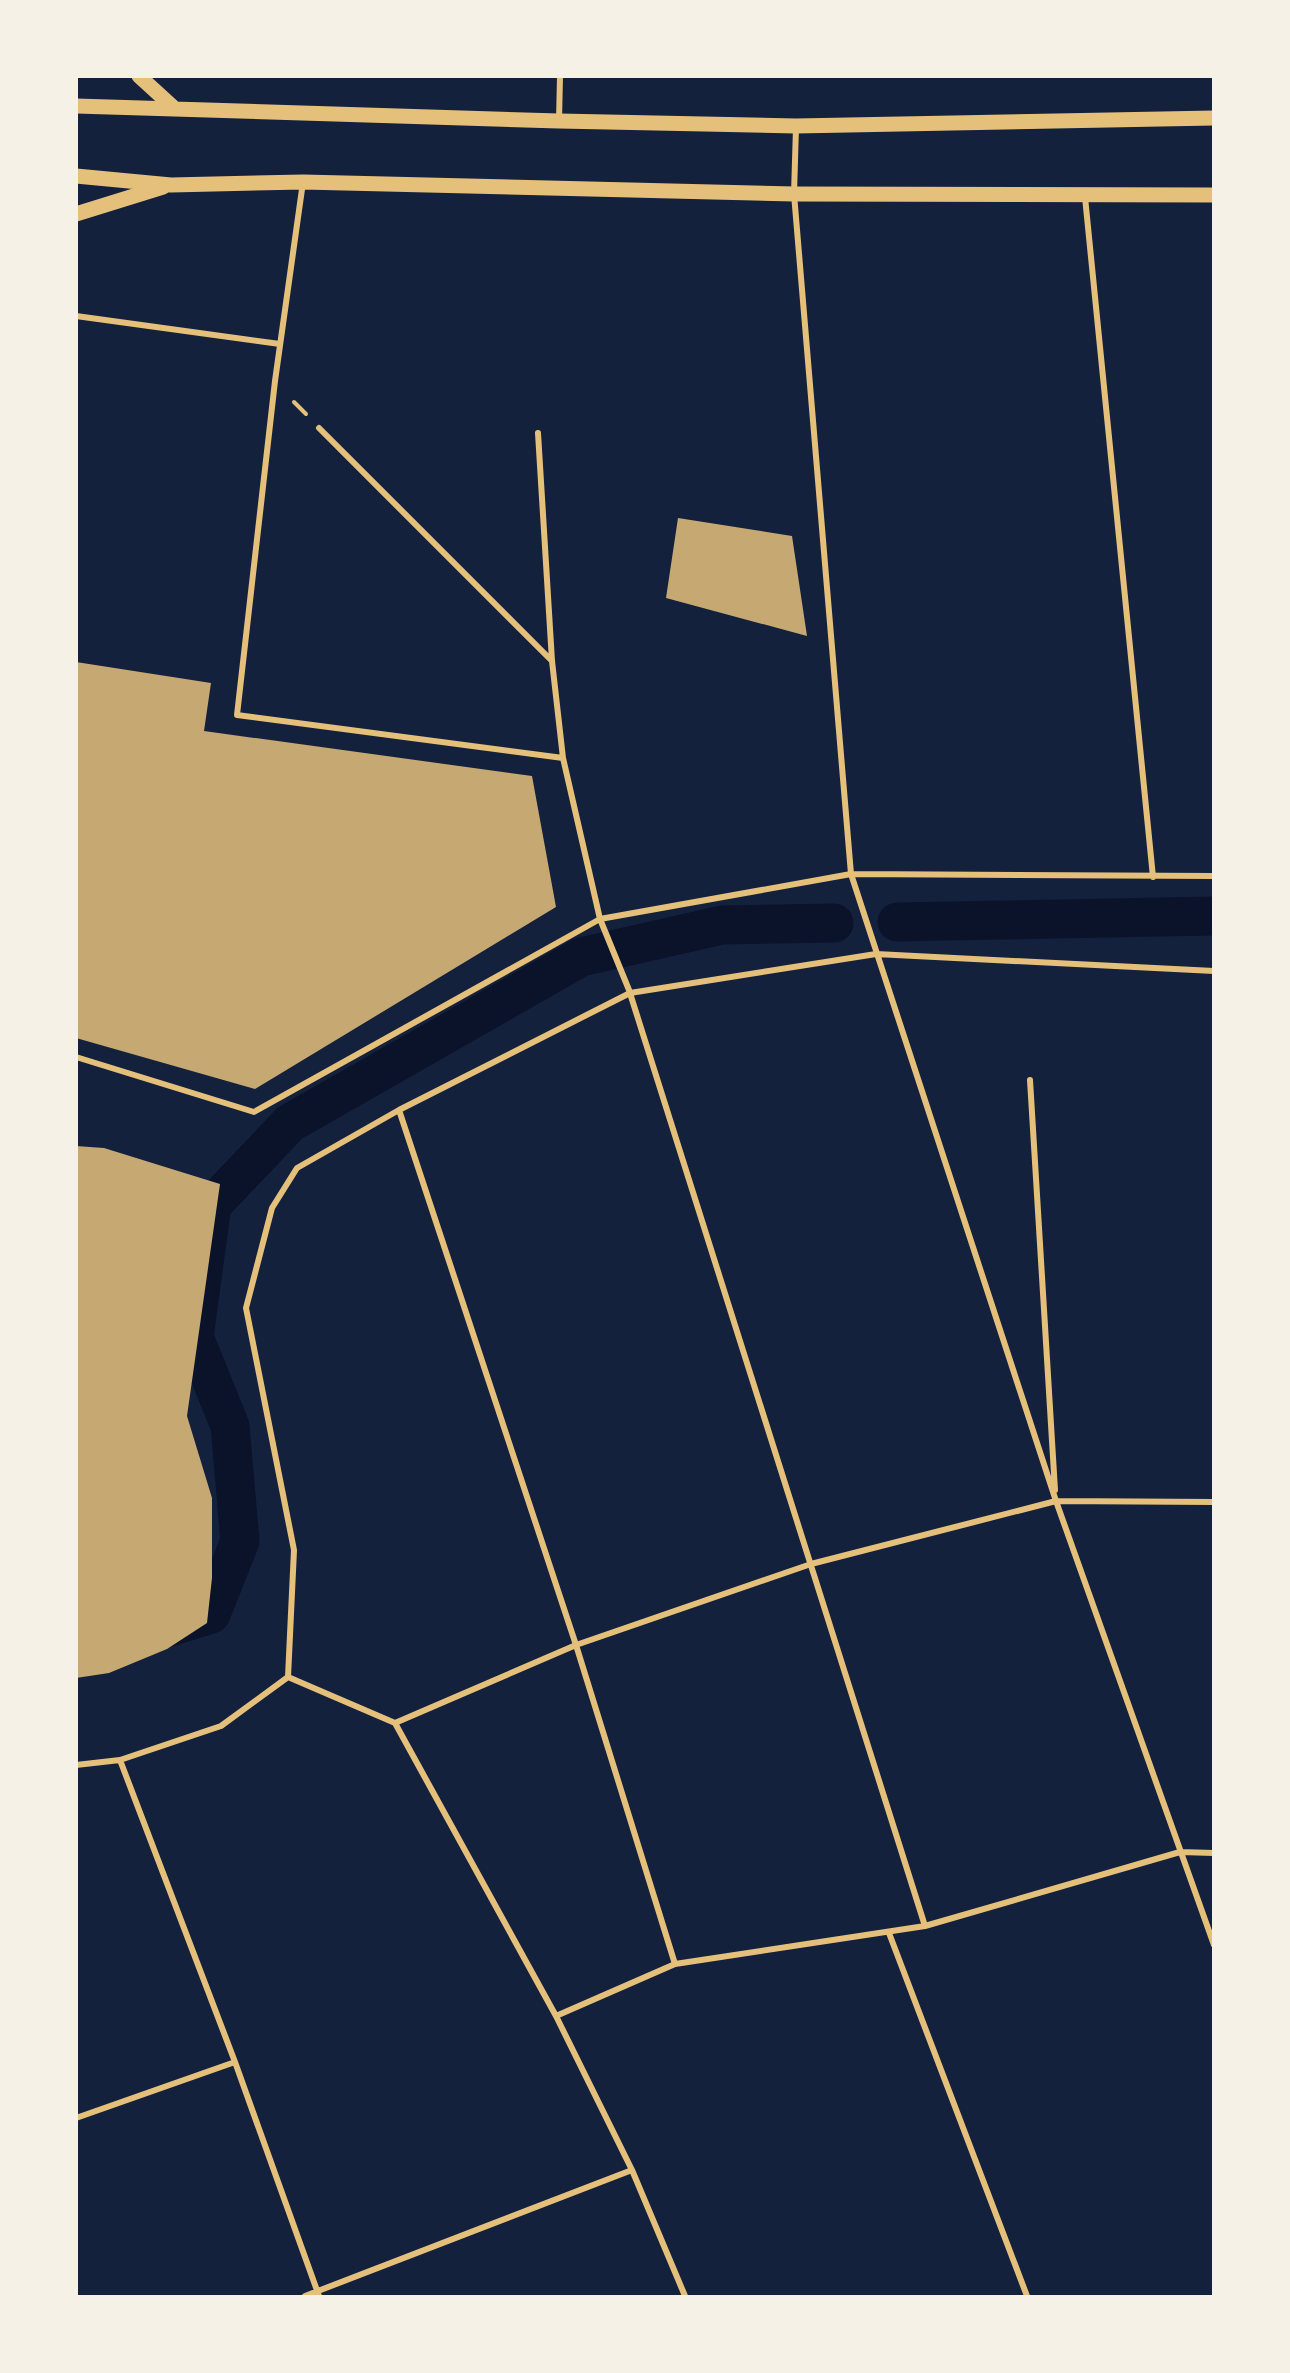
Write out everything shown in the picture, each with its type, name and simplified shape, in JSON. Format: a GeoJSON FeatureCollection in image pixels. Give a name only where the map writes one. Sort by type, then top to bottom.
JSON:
{"type":"FeatureCollection","features":[{"type":"Feature","properties":{"kind":"main road"},"geometry":{"type":"LineString","coordinates":[[139,76],[174,108]]}},
{"type":"Feature","properties":{"kind":"main road"},"geometry":{"type":"LineString","coordinates":[[76,106],[796,126],[1214,118]]}},
{"type":"Feature","properties":{"kind":"main road"},"geometry":{"type":"LineString","coordinates":[[76,176],[171,185],[303,182],[794,194],[1214,195]]}},
{"type":"Feature","properties":{"kind":"main road"},"geometry":{"type":"LineString","coordinates":[[76,214],[171,185]]}},
{"type":"Feature","properties":{"kind":"street"},"geometry":{"type":"LineString","coordinates":[[558,121],[560,76]]}},
{"type":"Feature","properties":{"kind":"street"},"geometry":{"type":"LineString","coordinates":[[796,126],[794,194],[851,874],[1056,1501],[1214,1945]]}},
{"type":"Feature","properties":{"kind":"street"},"geometry":{"type":"LineString","coordinates":[[303,182],[280,344],[237,715],[563,758]]}},
{"type":"Feature","properties":{"kind":"street"},"geometry":{"type":"LineString","coordinates":[[1085,196],[1153,877]]}},
{"type":"Feature","properties":{"kind":"street"},"geometry":{"type":"LineString","coordinates":[[76,316],[280,344]]}},
{"type":"Feature","properties":{"kind":"street"},"geometry":{"type":"LineString","coordinates":[[319,428],[552,661]]}},
{"type":"Feature","properties":{"kind":"street"},"geometry":{"type":"LineString","coordinates":[[538,433],[552,661],[563,758],[600,919],[629,992],[925,1926]]}},
{"type":"Feature","properties":{"kind":"street"},"geometry":{"type":"LineString","coordinates":[[76,1057],[254,1112],[600,919],[851,874],[1214,876]]}},
{"type":"Feature","properties":{"kind":"street"},"geometry":{"type":"LineString","coordinates":[[288,1677],[294,1550],[246,1308],[272,1208],[297,1168],[399,1110],[629,992],[876,954],[1214,971]]}},
{"type":"Feature","properties":{"kind":"street"},"geometry":{"type":"LineString","coordinates":[[1030,1080],[1056,1501]]}},
{"type":"Feature","properties":{"kind":"street"},"geometry":{"type":"LineString","coordinates":[[399,1110],[576,1645],[675,1964]]}},
{"type":"Feature","properties":{"kind":"street"},"geometry":{"type":"LineString","coordinates":[[395,1723],[576,1645],[811,1564],[1056,1501],[1214,1502]]}},
{"type":"Feature","properties":{"kind":"street"},"geometry":{"type":"LineString","coordinates":[[288,1677],[395,1723],[556,2016],[632,2170],[685,2296]]}},
{"type":"Feature","properties":{"kind":"street"},"geometry":{"type":"LineString","coordinates":[[76,1765],[120,1760],[221,1726],[288,1677]]}},
{"type":"Feature","properties":{"kind":"street"},"geometry":{"type":"LineString","coordinates":[[120,1760],[235,2062],[318,2294]]}},
{"type":"Feature","properties":{"kind":"street"},"geometry":{"type":"LineString","coordinates":[[556,2016],[675,1964],[925,1926],[1180,1852],[1214,1853]]}},
{"type":"Feature","properties":{"kind":"street"},"geometry":{"type":"LineString","coordinates":[[889,1933],[1027,2296]]}},
{"type":"Feature","properties":{"kind":"street"},"geometry":{"type":"LineString","coordinates":[[76,2118],[235,2062]]}},
{"type":"Feature","properties":{"kind":"street"},"geometry":{"type":"LineString","coordinates":[[305,2296],[318,2294],[632,2170]]}},
{"type":"Feature","properties":{"kind":"building"},"geometry":{"type":"Polygon","coordinates":[[[678,518],[792,536],[807,636],[666,598],[678,518]]]}},
{"type":"Feature","properties":{"kind":"building"},"geometry":{"type":"Polygon","coordinates":[[[76,662],[211,683],[204,731],[532,776],[556,907],[255,1089],[76,1038],[76,662]]]}},
{"type":"Feature","properties":{"kind":"building"},"geometry":{"type":"Polygon","coordinates":[[[76,1146],[104,1148],[220,1184],[187,1416],[212,1498],[212,1578],[207,1623],[167,1649],[109,1673],[76,1678],[76,1146]]]}},
{"type":"Feature","properties":{"kind":"waterway"},"geometry":{"type":"LineString","coordinates":[[897,922],[1214,916]]}},
{"type":"Feature","properties":{"kind":"waterway"},"geometry":{"type":"LineString","coordinates":[[156,1631],[211,1614],[240,1541],[230,1426],[194,1337],[212,1205],[290,1123],[581,957],[722,925],[834,923]]}}]}
